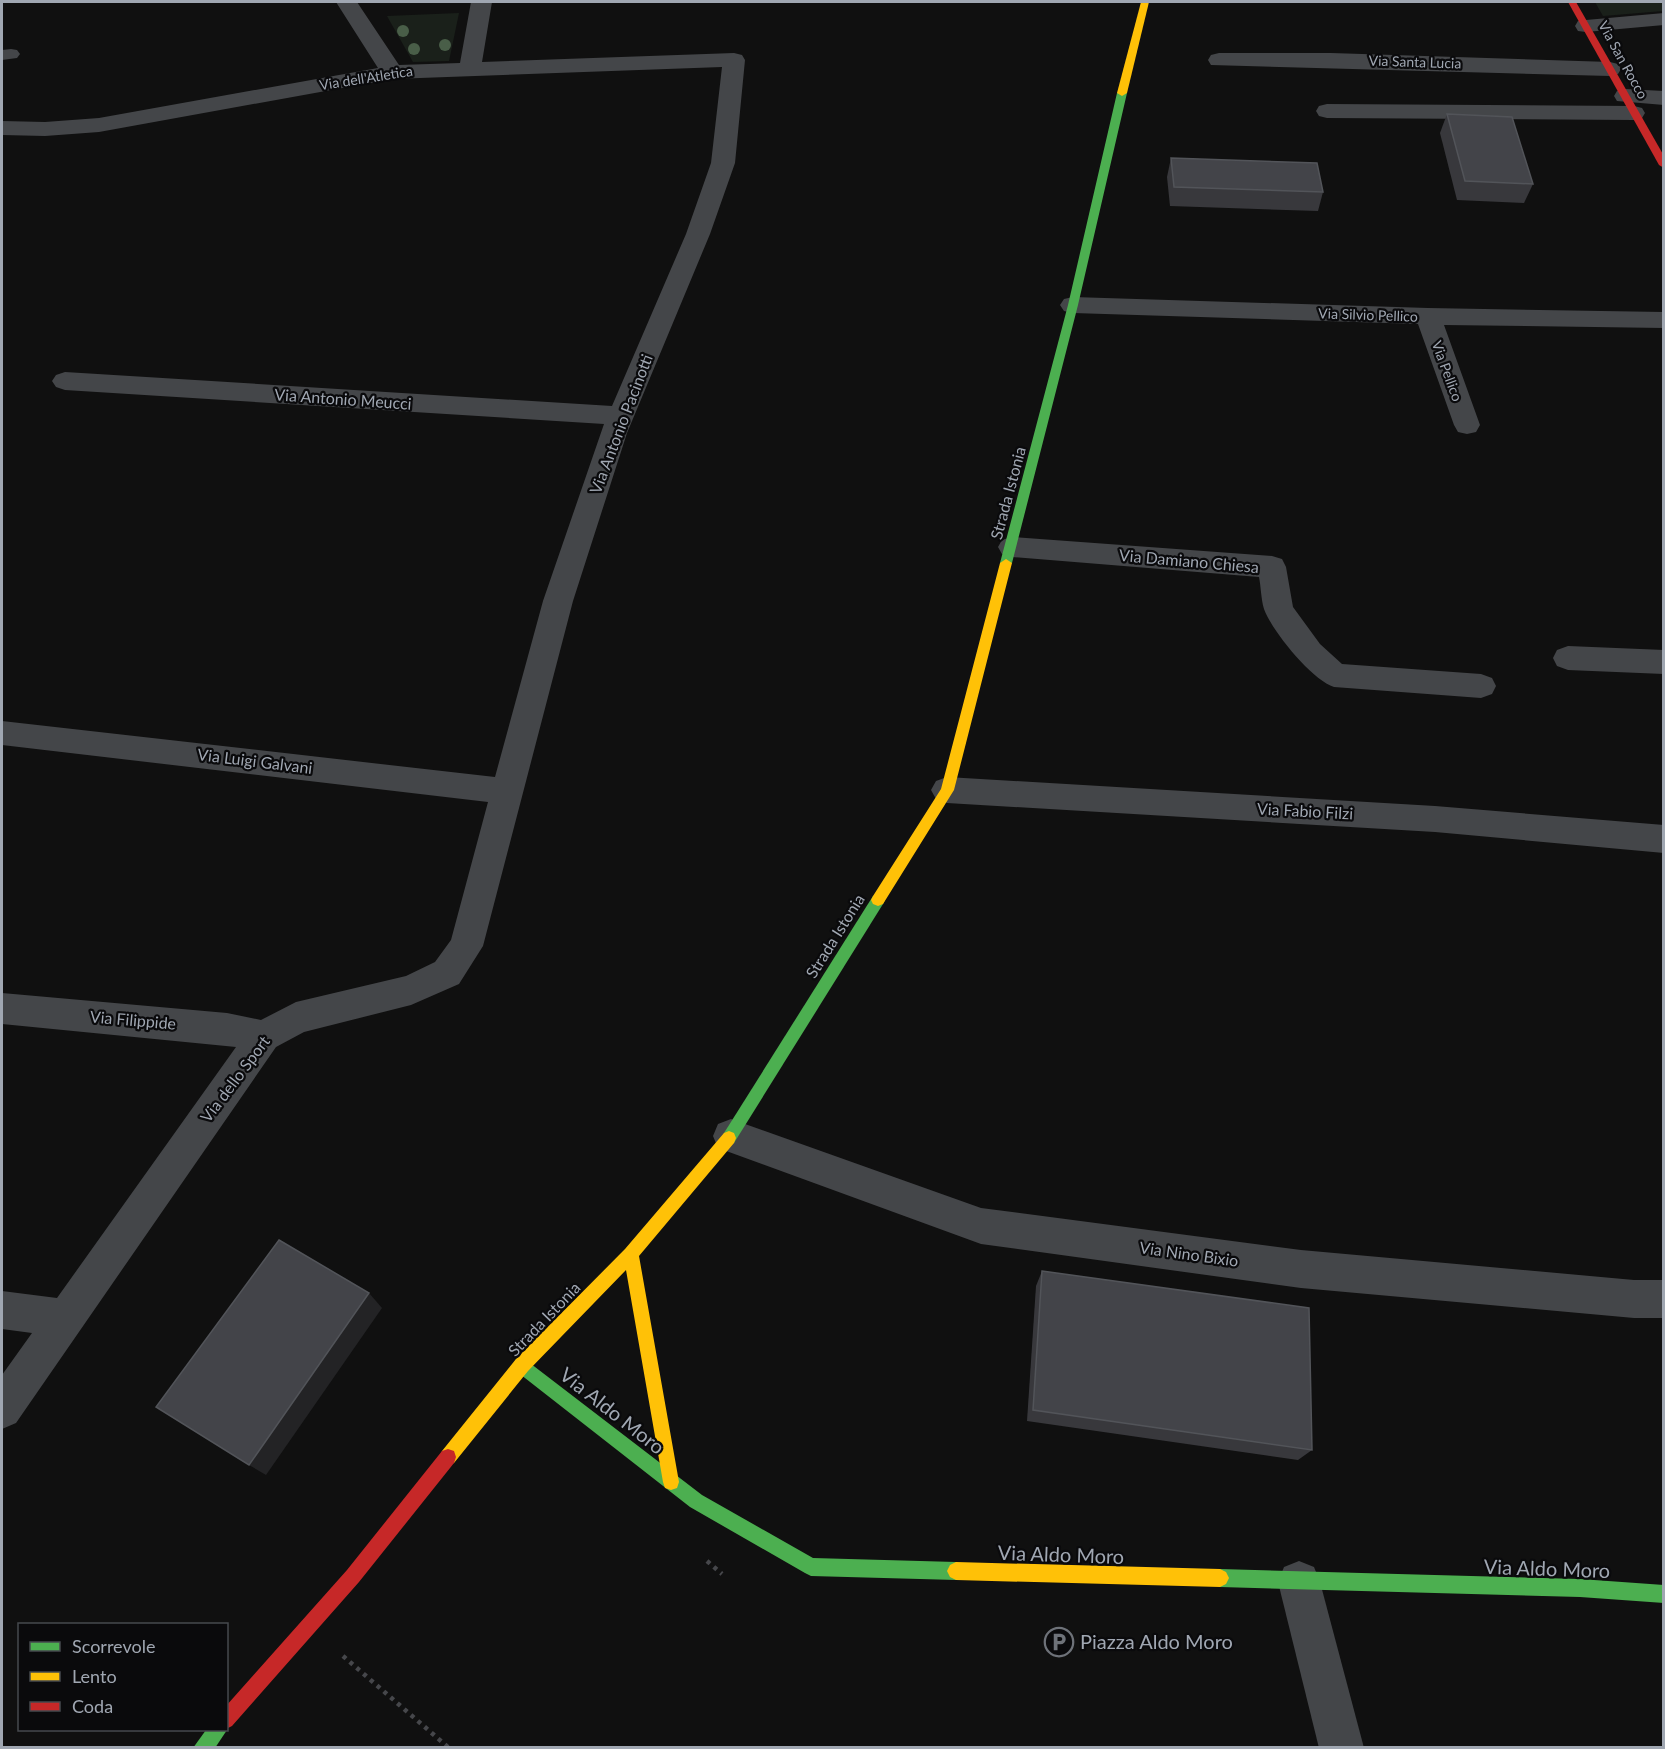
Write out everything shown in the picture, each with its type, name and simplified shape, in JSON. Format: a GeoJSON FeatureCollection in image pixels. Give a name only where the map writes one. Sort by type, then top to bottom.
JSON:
{"type":"FeatureCollection","features":[{"type":"Feature","properties":{"kind":"street"},"geometry":{"type":"LineString","coordinates":[[347,2],[392,72]]}},
{"type":"Feature","properties":{"kind":"street"},"geometry":{"type":"LineString","coordinates":[[470,68],[481,2]]}},
{"type":"Feature","properties":{"kind":"street","name":"Strada Istonia"},"geometry":{"type":"LineString","coordinates":[[228,1717],[352,1576],[522,1365],[631,1254],[730,1136],[947,790],[1012,547],[1073,305],[1107,165],[1130,56],[1145,2]]}},
{"type":"Feature","properties":{"kind":"street","name":"Via San Rocco"},"geometry":{"type":"LineString","coordinates":[[1572,2],[1664,165]]}},
{"type":"Feature","properties":{"kind":"street"},"geometry":{"type":"LineString","coordinates":[[1586,26],[1664,19]]}},
{"type":"Feature","properties":{"kind":"street","name":"Via dell'Atletica"},"geometry":{"type":"LineString","coordinates":[[2,128],[45,129],[99,125],[392,72],[734,60]]}},
{"type":"Feature","properties":{"kind":"street","name":"Via Antonio Pacinotti"},"geometry":{"type":"LineString","coordinates":[[508,791],[558,601],[621,416],[698,234],[723,163],[734,60]]}},
{"type":"Feature","properties":{"kind":"street","name":"Via Santa Lucia"},"geometry":{"type":"LineString","coordinates":[[1219,60],[1331,60],[1610,69]]}},
{"type":"Feature","properties":{"kind":"street"},"geometry":{"type":"LineString","coordinates":[[1327,111],[1629,105],[1664,98]]}},
{"type":"Feature","properties":{"kind":"street","name":"Via Silvio Pellico"},"geometry":{"type":"LineString","coordinates":[[1073,305],[1428,316],[1664,320]]}},
{"type":"Feature","properties":{"kind":"street","name":"Via Pellico"},"geometry":{"type":"LineString","coordinates":[[1428,316],[1467,425]]}},
{"type":"Feature","properties":{"kind":"street","name":"Via Antonio Meucci"},"geometry":{"type":"LineString","coordinates":[[65,381],[621,416]]}},
{"type":"Feature","properties":{"kind":"street","name":"Via Damiano Chiesa"},"geometry":{"type":"LineString","coordinates":[[1012,547],[1272,567],[1279,609],[1309,652],[1334,675],[1481,686]]}},
{"type":"Feature","properties":{"kind":"street"},"geometry":{"type":"LineString","coordinates":[[1568,658],[1664,662]]}},
{"type":"Feature","properties":{"kind":"street","name":"Via Luigi Galvani"},"geometry":{"type":"LineString","coordinates":[[2,733],[508,791]]}},
{"type":"Feature","properties":{"kind":"street","name":"Via Fabio Filzi"},"geometry":{"type":"LineString","coordinates":[[947,790],[1435,819],[1664,839]]}},
{"type":"Feature","properties":{"kind":"street","name":"Via dello Sport"},"geometry":{"type":"LineString","coordinates":[[2,1409],[264,1036],[296,1018],[411,990],[447,973],[466,946],[508,791]]}},
{"type":"Feature","properties":{"kind":"street","name":"Via Filippide"},"geometry":{"type":"LineString","coordinates":[[2,1008],[227,1029],[264,1036]]}},
{"type":"Feature","properties":{"kind":"street","name":"Via Nino Bixio"},"geometry":{"type":"LineString","coordinates":[[730,1136],[981,1226],[1301,1269],[1634,1299],[1664,1299]]}},
{"type":"Feature","properties":{"kind":"street"},"geometry":{"type":"LineString","coordinates":[[631,1254],[671,1482]]}},
{"type":"Feature","properties":{"kind":"street"},"geometry":{"type":"LineString","coordinates":[[2,1310],[64,1318]]}},
{"type":"Feature","properties":{"kind":"street","name":"Via Aldo Moro"},"geometry":{"type":"LineString","coordinates":[[522,1365],[696,1501],[811,1567],[1580,1588],[1664,1594]]}},
{"type":"Feature","properties":{"kind":"street"},"geometry":{"type":"LineString","coordinates":[[1299,1582],[1342,1748]]}},
{"type":"Feature","properties":{"kind":"street"},"geometry":{"type":"LineString","coordinates":[[202,1748],[217,1731]]}},
{"type":"Feature","properties":{"kind":"path"},"geometry":{"type":"LineString","coordinates":[[309,1626],[449,1748]]}},
{"type":"Feature","properties":{"kind":"shaded area"},"geometry":{"type":"Polygon","coordinates":[[[1595,2],[1663,2],[1663,11],[1603,16],[1595,2]]]}},
{"type":"Feature","properties":{"kind":"shaded area"},"geometry":{"type":"Polygon","coordinates":[[[459,13],[449,61],[413,62],[387,16],[459,13]]]}},
{"type":"Feature","properties":{"kind":"building"},"geometry":{"type":"Polygon","coordinates":[[[1447,114],[1512,117],[1533,184],[1465,181],[1447,114]]]}},
{"type":"Feature","properties":{"kind":"building"},"geometry":{"type":"Polygon","coordinates":[[[1171,158],[1317,163],[1323,192],[1174,187],[1171,158]]]}},
{"type":"Feature","properties":{"kind":"building"},"geometry":{"type":"Polygon","coordinates":[[[279,1240],[369,1293],[249,1465],[156,1407],[279,1240]]]}},
{"type":"Feature","properties":{"kind":"building"},"geometry":{"type":"Polygon","coordinates":[[[1042,1271],[1309,1308],[1312,1450],[1033,1410],[1042,1271]]]}},
{"type":"Feature","properties":{"kind":"traffic: fast"},"geometry":{"type":"LineString","coordinates":[[1006,563],[1073,305],[1122,93]]}},
{"type":"Feature","properties":{"kind":"traffic: fast"},"geometry":{"type":"LineString","coordinates":[[729,1138],[878,900]]}},
{"type":"Feature","properties":{"kind":"traffic: fast"},"geometry":{"type":"LineString","coordinates":[[522,1365],[696,1501],[811,1567],[956,1571]]}},
{"type":"Feature","properties":{"kind":"traffic: fast"},"geometry":{"type":"LineString","coordinates":[[1220,1578],[1580,1588],[1664,1594]]}},
{"type":"Feature","properties":{"kind":"traffic: fast"},"geometry":{"type":"LineString","coordinates":[[202,1748],[217,1731]]}},
{"type":"Feature","properties":{"kind":"traffic: slow"},"geometry":{"type":"LineString","coordinates":[[1122,93],[1145,2]]}},
{"type":"Feature","properties":{"kind":"traffic: slow"},"geometry":{"type":"LineString","coordinates":[[878,900],[947,790],[1006,563]]}},
{"type":"Feature","properties":{"kind":"traffic: slow"},"geometry":{"type":"LineString","coordinates":[[448,1457],[522,1365],[631,1254],[729,1138]]}},
{"type":"Feature","properties":{"kind":"traffic: slow"},"geometry":{"type":"LineString","coordinates":[[631,1254],[671,1482]]}},
{"type":"Feature","properties":{"kind":"traffic: slow"},"geometry":{"type":"LineString","coordinates":[[956,1571],[1220,1578]]}},
{"type":"Feature","properties":{"kind":"traffic: jam"},"geometry":{"type":"LineString","coordinates":[[1572,2],[1664,165]]}},
{"type":"Feature","properties":{"kind":"traffic: jam"},"geometry":{"type":"LineString","coordinates":[[228,1718],[353,1576],[448,1457]]}},
{"type":"Feature","properties":{"kind":"place","name":"Piazza Aldo Moro"},"geometry":{"type":"Point","coordinates":[1059,1642]}}]}
